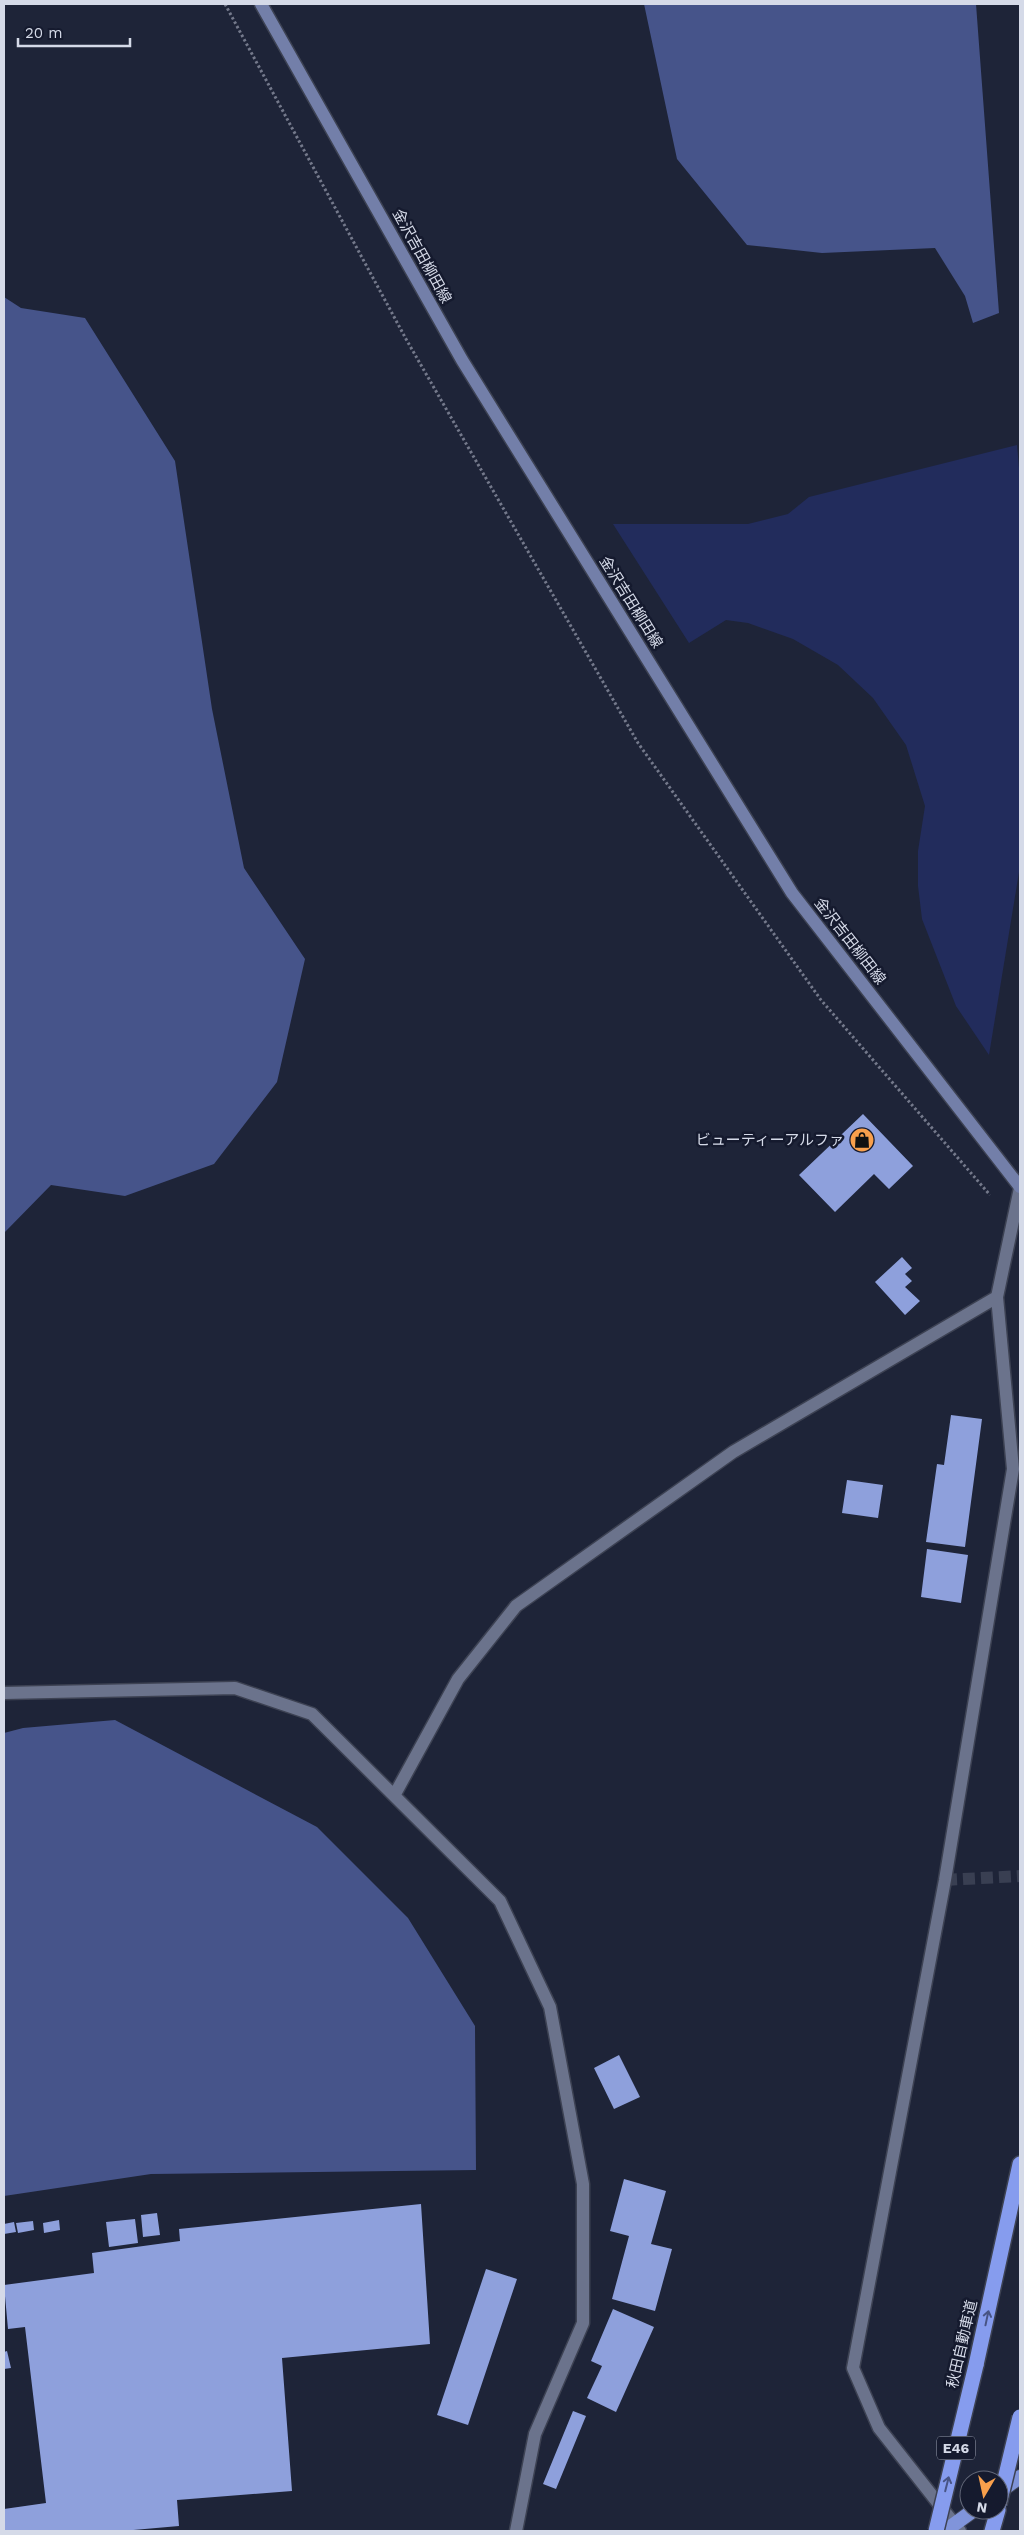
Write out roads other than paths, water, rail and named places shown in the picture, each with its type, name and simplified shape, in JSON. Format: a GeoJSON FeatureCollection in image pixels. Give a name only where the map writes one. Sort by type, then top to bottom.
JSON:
{"type":"FeatureCollection","features":[{"type":"Feature","properties":{"kind":"highway","name":"秋田自動車道"},"geometry":{"type":"LineString","coordinates":[[936,2531],[976,2365],[1020,2164]]}},
{"type":"Feature","properties":{"kind":"highway"},"geometry":{"type":"LineString","coordinates":[[1007,2470],[1020,2417]]}},
{"type":"Feature","properties":{"kind":"highway"},"geometry":{"type":"LineString","coordinates":[[1009,2485],[1020,2477]]}},
{"type":"Feature","properties":{"kind":"highway"},"geometry":{"type":"LineString","coordinates":[[953,2529],[963,2520]]}},
{"type":"Feature","properties":{"kind":"main road","name":"金沢吉田柳田線"},"geometry":{"type":"LineString","coordinates":[[261,4],[462,360],[792,893],[1020,1187]]}},
{"type":"Feature","properties":{"kind":"street"},"geometry":{"type":"LineString","coordinates":[[953,2529],[879,2428],[852,2368],[945,1880],[1012,1469],[996,1297],[1020,1187]]}},
{"type":"Feature","properties":{"kind":"street"},"geometry":{"type":"LineString","coordinates":[[395,1794],[458,1679],[516,1606],[734,1452],[996,1297]]}},
{"type":"Feature","properties":{"kind":"street"},"geometry":{"type":"LineString","coordinates":[[4,1693],[235,1688],[312,1714],[395,1794],[500,1901],[550,2007],[583,2184],[583,2322],[535,2434],[516,2531]]}},
{"type":"Feature","properties":{"kind":"tunnel"},"geometry":{"type":"LineString","coordinates":[[945,1880],[1020,1876]]}},
{"type":"Feature","properties":{"kind":"place","name":"ビューティーアルファ"},"geometry":{"type":"Point","coordinates":[862,1140]}}]}
